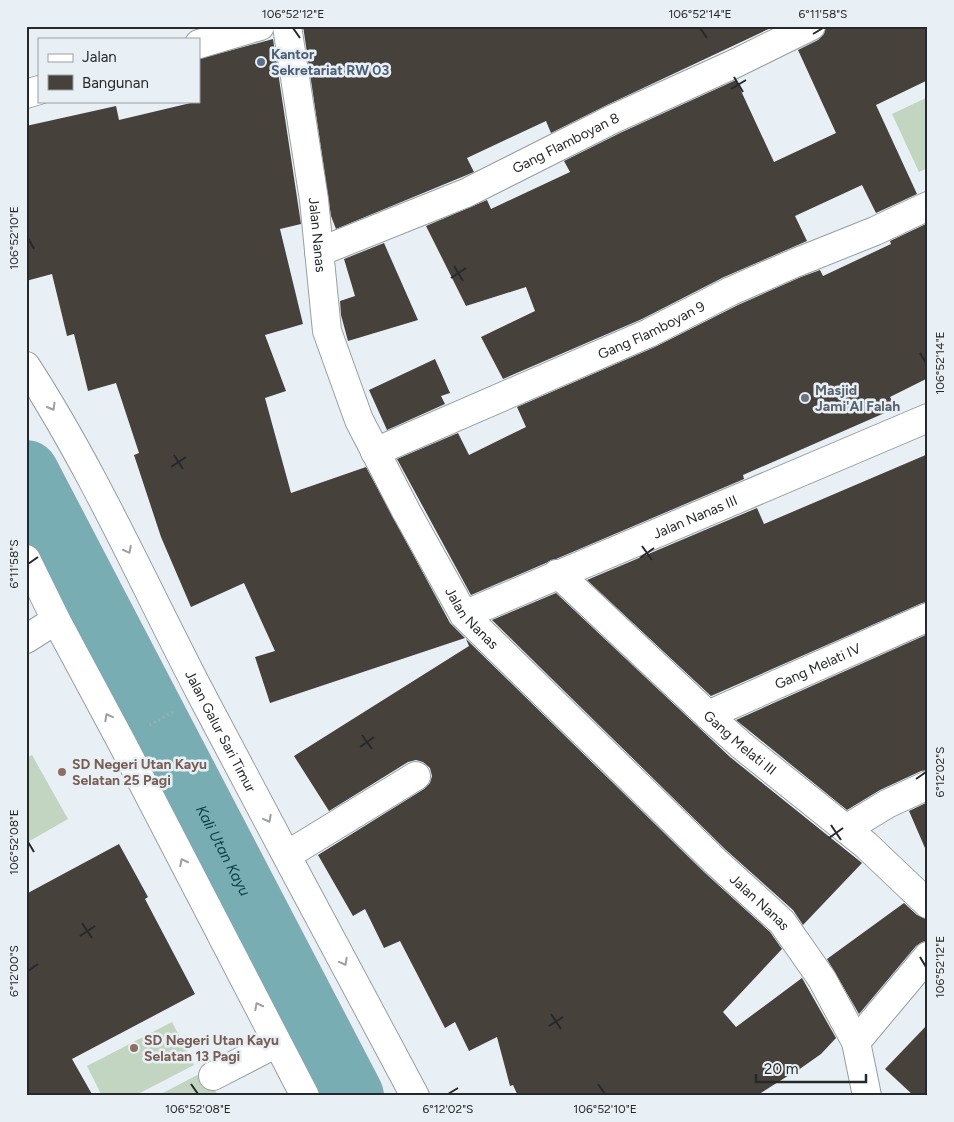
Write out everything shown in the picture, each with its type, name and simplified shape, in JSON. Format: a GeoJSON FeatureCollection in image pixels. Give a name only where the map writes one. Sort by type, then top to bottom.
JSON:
{"type":"FeatureCollection","features":[{"type":"Feature","properties":{"kind":"street"},"geometry":{"type":"LineString","coordinates":[[200,44],[260,26]]}},
{"type":"Feature","properties":{"kind":"street","name":"Jalan Nanas"},"geometry":{"type":"LineString","coordinates":[[287,26],[314,200],[327,331],[359,420],[375,452],[464,615],[715,861],[782,922],[822,979],[856,1042],[868,1095]]}},
{"type":"Feature","properties":{"kind":"street","name":"Gang Flamboyan 8"},"geometry":{"type":"LineString","coordinates":[[318,252],[466,194],[613,119],[736,63],[811,26]]}},
{"type":"Feature","properties":{"kind":"street"},"geometry":{"type":"LineString","coordinates":[[26,94],[38,90]]}},
{"type":"Feature","properties":{"kind":"street","name":"Gang Flamboyan 9"},"geometry":{"type":"LineString","coordinates":[[375,452],[649,333],[731,291],[928,206]]}},
{"type":"Feature","properties":{"kind":"street","name":"Jalan Galur Sari Timur"},"geometry":{"type":"LineString","coordinates":[[26,366],[50,402],[96,486],[202,696],[415,1096]]}},
{"type":"Feature","properties":{"kind":"street","name":"Jalan Nanas III"},"geometry":{"type":"LineString","coordinates":[[464,615],[928,418]]}},
{"type":"Feature","properties":{"kind":"street"},"geometry":{"type":"LineString","coordinates":[[26,559],[56,620],[305,1096]]}},
{"type":"Feature","properties":{"kind":"street","name":"Gang Melati III"},"geometry":{"type":"LineString","coordinates":[[557,574],[708,715],[866,845],[928,904]]}},
{"type":"Feature","properties":{"kind":"street","name":"Gang Melati IV"},"geometry":{"type":"LineString","coordinates":[[708,715],[928,617]]}},
{"type":"Feature","properties":{"kind":"street"},"geometry":{"type":"LineString","coordinates":[[26,639],[56,620]]}},
{"type":"Feature","properties":{"kind":"street"},"geometry":{"type":"LineString","coordinates":[[287,855],[416,776]]}},
{"type":"Feature","properties":{"kind":"street"},"geometry":{"type":"LineString","coordinates":[[846,829],[887,804],[928,785]]}},
{"type":"Feature","properties":{"kind":"street"},"geometry":{"type":"LineString","coordinates":[[856,1042],[928,956]]}},
{"type":"Feature","properties":{"kind":"street"},"geometry":{"type":"LineString","coordinates":[[214,1076],[277,1043]]}},
{"type":"Feature","properties":{"kind":"path"},"geometry":{"type":"LineString","coordinates":[[142,730],[179,708]]}},
{"type":"Feature","properties":{"kind":"green space"},"geometry":{"type":"Polygon","coordinates":[[[928,97],[928,168],[919,172],[892,114],[928,97]]]}},
{"type":"Feature","properties":{"kind":"green space"},"geometry":{"type":"Polygon","coordinates":[[[32,755],[68,819],[26,843],[26,758],[32,755]]]}},
{"type":"Feature","properties":{"kind":"green space"},"geometry":{"type":"Polygon","coordinates":[[[172,1022],[194,1065],[134,1096],[102,1096],[87,1066],[172,1022]]]}},
{"type":"Feature","properties":{"kind":"green space"},"geometry":{"type":"Polygon","coordinates":[[[205,1071],[218,1096],[157,1096],[205,1071]]]}},
{"type":"Feature","properties":{"kind":"building"},"geometry":{"type":"Polygon","coordinates":[[[303,26],[775,26],[551,133],[546,121],[467,158],[474,172],[336,229],[331,216],[303,26]]]}},
{"type":"Feature","properties":{"kind":"building"},"geometry":{"type":"Polygon","coordinates":[[[826,26],[928,26],[928,80],[876,105],[917,194],[876,213],[862,185],[795,216],[807,241],[724,277],[642,319],[503,379],[481,337],[535,311],[526,287],[466,306],[426,226],[487,200],[491,209],[570,172],[564,161],[736,80],[774,162],[836,133],[798,50],[818,40],[824,34],[826,26]]]}},
{"type":"Feature","properties":{"kind":"building"},"geometry":{"type":"Polygon","coordinates":[[[273,39],[301,224],[280,229],[303,324],[265,335],[286,391],[265,398],[291,493],[366,467],[450,623],[465,638],[270,703],[255,657],[275,651],[244,583],[191,607],[161,537],[134,455],[139,453],[116,383],[88,391],[74,334],[67,336],[52,274],[26,281],[26,126],[116,106],[119,120],[200,102],[200,59],[273,39]]]}},
{"type":"Feature","properties":{"kind":"building"},"geometry":{"type":"Polygon","coordinates":[[[928,223],[928,378],[890,397],[896,408],[743,475],[744,479],[471,595],[397,459],[458,433],[469,455],[526,427],[517,407],[655,347],[738,305],[801,277],[820,270],[823,276],[891,244],[890,241],[928,223]]]}},
{"type":"Feature","properties":{"kind":"building"},"geometry":{"type":"Polygon","coordinates":[[[384,243],[418,320],[348,341],[341,315],[340,301],[355,296],[344,259],[384,243]]]}},
{"type":"Feature","properties":{"kind":"building"},"geometry":{"type":"Polygon","coordinates":[[[435,359],[450,393],[441,396],[445,404],[387,430],[369,390],[435,359]]]}},
{"type":"Feature","properties":{"kind":"building"},"geometry":{"type":"Polygon","coordinates":[[[928,454],[928,602],[711,696],[587,580],[757,508],[764,524],[928,454]]]}},
{"type":"Feature","properties":{"kind":"building"},"geometry":{"type":"Polygon","coordinates":[[[556,593],[730,757],[862,863],[803,925],[793,910],[726,850],[492,620],[556,593]]]}},
{"type":"Feature","properties":{"kind":"building"},"geometry":{"type":"Polygon","coordinates":[[[928,634],[928,770],[921,771],[880,790],[847,810],[736,720],[928,634]]]}},
{"type":"Feature","properties":{"kind":"building"},"geometry":{"type":"Polygon","coordinates":[[[466,639],[704,872],[770,932],[782,949],[723,1012],[736,1027],[802,978],[836,1038],[821,1054],[756,1096],[518,1096],[513,1085],[510,1086],[497,1037],[469,1051],[455,1022],[445,1028],[400,941],[384,948],[365,909],[353,916],[318,855],[424,789],[430,783],[432,776],[430,768],[423,762],[416,760],[408,762],[329,811],[294,756],[469,646],[466,639]]]}},
{"type":"Feature","properties":{"kind":"building"},"geometry":{"type":"Polygon","coordinates":[[[928,802],[928,855],[909,811],[928,802]]]}},
{"type":"Feature","properties":{"kind":"building"},"geometry":{"type":"Polygon","coordinates":[[[119,844],[148,897],[145,899],[195,994],[72,1059],[93,1096],[26,1096],[26,894],[119,844]]]}},
{"type":"Feature","properties":{"kind":"building"},"geometry":{"type":"Polygon","coordinates":[[[904,903],[917,915],[928,920],[928,941],[916,946],[859,1014],[827,959],[904,903]]]}},
{"type":"Feature","properties":{"kind":"building"},"geometry":{"type":"Polygon","coordinates":[[[928,1024],[928,1096],[914,1096],[885,1069],[928,1024]]]}},
{"type":"Feature","properties":{"kind":"waterway","name":"Kali Utan Kayu"},"geometry":{"type":"LineString","coordinates":[[26,473],[351,1096]]}},
{"type":"Feature","properties":{"kind":"place","name":"Kantor Sekretariat RW 03"},"geometry":{"type":"Point","coordinates":[261,62]}},
{"type":"Feature","properties":{"kind":"place","name":"Masjid Jami'Al Falah"},"geometry":{"type":"Point","coordinates":[805,398]}},
{"type":"Feature","properties":{"kind":"place","name":"SD Negeri Utan Kayu Selatan 25 Pagi"},"geometry":{"type":"Point","coordinates":[62,772]}},
{"type":"Feature","properties":{"kind":"place","name":"SD Negeri Utan Kayu Selatan 13 Pagi"},"geometry":{"type":"Point","coordinates":[134,1048]}}]}
